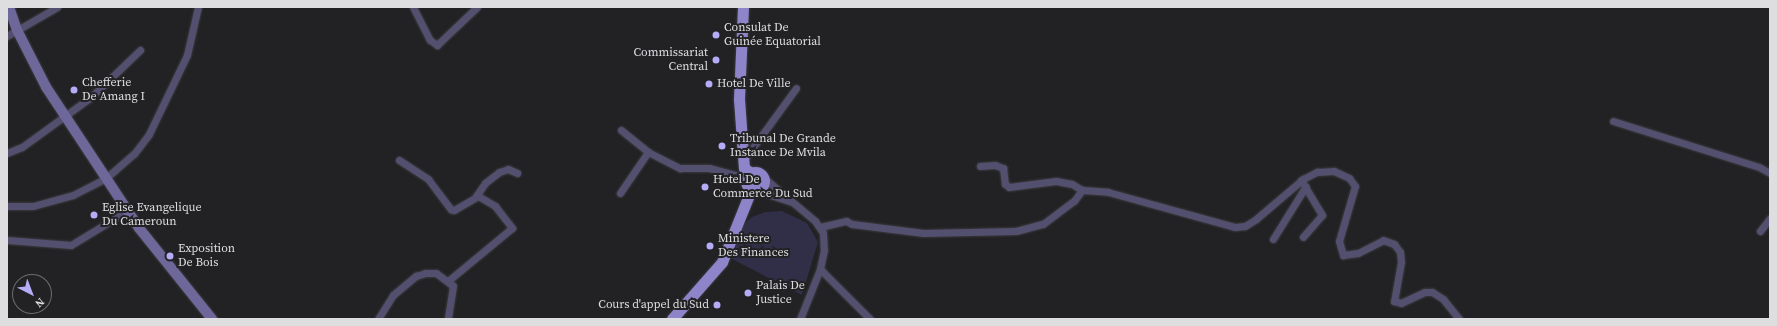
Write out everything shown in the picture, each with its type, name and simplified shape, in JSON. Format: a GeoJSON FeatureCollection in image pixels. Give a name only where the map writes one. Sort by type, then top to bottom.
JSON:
{"type":"FeatureCollection","features":[{"type":"Feature","properties":{"kind":"highway"},"geometry":{"type":"LineString","coordinates":[[743,7],[739,99],[744,168],[749,175],[747,185],[753,190]]}},
{"type":"Feature","properties":{"kind":"highway"},"geometry":{"type":"LineString","coordinates":[[749,175],[759,173],[764,178],[761,188],[753,190]]}},
{"type":"Feature","properties":{"kind":"highway"},"geometry":{"type":"LineString","coordinates":[[672,319],[722,262],[753,190]]}},
{"type":"Feature","properties":{"kind":"main road"},"geometry":{"type":"LineString","coordinates":[[9,7],[17,30],[46,88],[127,211],[150,243],[212,319]]}},
{"type":"Feature","properties":{"kind":"street"},"geometry":{"type":"LineString","coordinates":[[7,36],[57,7]]}},
{"type":"Feature","properties":{"kind":"street"},"geometry":{"type":"LineString","coordinates":[[7,206],[19,207],[50,202],[73,195],[106,178],[134,154],[149,134],[187,55],[198,7]]}},
{"type":"Feature","properties":{"kind":"street"},"geometry":{"type":"LineString","coordinates":[[413,7],[430,40],[437,45],[477,7]]}},
{"type":"Feature","properties":{"kind":"street"},"geometry":{"type":"LineString","coordinates":[[7,153],[22,147],[91,97],[140,50]]}},
{"type":"Feature","properties":{"kind":"street"},"geometry":{"type":"LineString","coordinates":[[743,161],[796,88]]}},
{"type":"Feature","properties":{"kind":"street"},"geometry":{"type":"LineString","coordinates":[[1613,121],[1759,166],[1770,173]]}},
{"type":"Feature","properties":{"kind":"street"},"geometry":{"type":"LineString","coordinates":[[620,130],[648,152],[680,168],[709,168],[749,175]]}},
{"type":"Feature","properties":{"kind":"street"},"geometry":{"type":"LineString","coordinates":[[620,193],[648,152]]}},
{"type":"Feature","properties":{"kind":"street"},"geometry":{"type":"LineString","coordinates":[[399,160],[428,180],[451,209],[454,210],[476,196],[485,183],[498,172],[508,169],[517,173]]}},
{"type":"Feature","properties":{"kind":"street"},"geometry":{"type":"LineString","coordinates":[[980,166],[995,165],[1003,168],[1005,184],[1009,187],[1056,181],[1078,185],[1082,190],[1108,192],[1236,227],[1245,226],[1256,219],[1301,180],[1317,172],[1334,171],[1349,178],[1355,186],[1354,194],[1339,241],[1343,255],[1358,253],[1383,240],[1394,244],[1400,252],[1402,262],[1394,301],[1401,302],[1425,292],[1432,292],[1443,299],[1459,319]]}},
{"type":"Feature","properties":{"kind":"street"},"geometry":{"type":"LineString","coordinates":[[764,178],[820,227],[825,241],[820,270],[803,318]]}},
{"type":"Feature","properties":{"kind":"street"},"geometry":{"type":"LineString","coordinates":[[1301,180],[1306,186],[1322,215],[1303,237]]}},
{"type":"Feature","properties":{"kind":"street"},"geometry":{"type":"LineString","coordinates":[[1274,239],[1306,186]]}},
{"type":"Feature","properties":{"kind":"street"},"geometry":{"type":"LineString","coordinates":[[753,190],[792,202]]}},
{"type":"Feature","properties":{"kind":"street"},"geometry":{"type":"LineString","coordinates":[[820,227],[846,221],[852,224],[923,233],[1016,231],[1043,224],[1074,201],[1082,190]]}},
{"type":"Feature","properties":{"kind":"street"},"geometry":{"type":"LineString","coordinates":[[448,281],[512,228],[495,206],[476,196]]}},
{"type":"Feature","properties":{"kind":"street"},"geometry":{"type":"LineString","coordinates":[[7,240],[71,245],[127,211]]}},
{"type":"Feature","properties":{"kind":"street"},"geometry":{"type":"LineString","coordinates":[[1760,231],[1770,218]]}},
{"type":"Feature","properties":{"kind":"street"},"geometry":{"type":"LineString","coordinates":[[820,270],[870,319]]}},
{"type":"Feature","properties":{"kind":"street"},"geometry":{"type":"LineString","coordinates":[[378,319],[394,295],[416,276],[436,273],[453,286],[448,319]]}},
{"type":"Feature","properties":{"kind":"shaded area"},"geometry":{"type":"Polygon","coordinates":[[[782,211],[807,223],[818,242],[802,295],[732,259],[742,226],[752,217],[765,212],[782,211]]]}},
{"type":"Feature","properties":{"kind":"place","name":"Consulat De Guinée Equatorial"},"geometry":{"type":"Point","coordinates":[716,35]}},
{"type":"Feature","properties":{"kind":"place","name":"Commissariat Central"},"geometry":{"type":"Point","coordinates":[716,60]}},
{"type":"Feature","properties":{"kind":"place","name":"Hotel De Ville"},"geometry":{"type":"Point","coordinates":[709,84]}},
{"type":"Feature","properties":{"kind":"place","name":"Chefferie De Amang I"},"geometry":{"type":"Point","coordinates":[74,90]}},
{"type":"Feature","properties":{"kind":"place","name":"Tribunal De Grande Instance De Mvila"},"geometry":{"type":"Point","coordinates":[722,146]}},
{"type":"Feature","properties":{"kind":"place","name":"Hotel De Commerce Du Sud"},"geometry":{"type":"Point","coordinates":[705,187]}},
{"type":"Feature","properties":{"kind":"place","name":"Eglise Evangelique Du Cameroun"},"geometry":{"type":"Point","coordinates":[94,215]}},
{"type":"Feature","properties":{"kind":"place","name":"Ministere Des Finances"},"geometry":{"type":"Point","coordinates":[710,246]}},
{"type":"Feature","properties":{"kind":"place","name":"Exposition De Bois"},"geometry":{"type":"Point","coordinates":[170,256]}},
{"type":"Feature","properties":{"kind":"place","name":"Palais De Justice"},"geometry":{"type":"Point","coordinates":[748,293]}},
{"type":"Feature","properties":{"kind":"place","name":"Cours d'appel du Sud"},"geometry":{"type":"Point","coordinates":[717,305]}}]}
